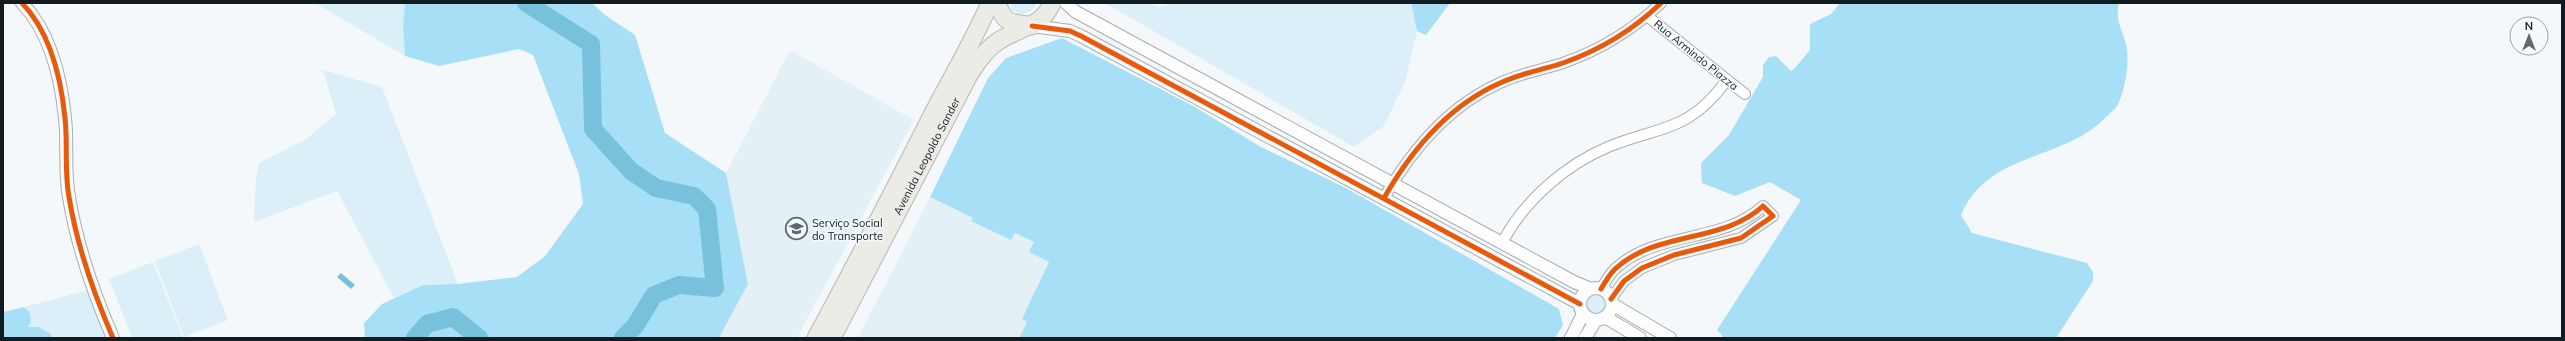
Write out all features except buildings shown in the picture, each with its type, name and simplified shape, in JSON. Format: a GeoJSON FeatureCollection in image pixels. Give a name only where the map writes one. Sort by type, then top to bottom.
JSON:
{"type":"FeatureCollection","features":[{"type":"Feature","properties":{"kind":"highway","name":"Avenida Leopoldo Sander"},"geometry":{"type":"LineString","coordinates":[[816,338],[883,213],[926,125],[958,70],[990,3]]}},
{"type":"Feature","properties":{"kind":"highway"},"geometry":{"type":"LineString","coordinates":[[996,3],[1001,16],[1006,20],[1032,26]]}},
{"type":"Feature","properties":{"kind":"highway","name":"Avenida Leopoldo Sander"},"geometry":{"type":"LineString","coordinates":[[832,338],[969,75],[987,50],[1001,40],[1032,26],[1042,18],[1052,3]]}},
{"type":"Feature","properties":{"kind":"street"},"geometry":{"type":"LineString","coordinates":[[22,3],[31,12],[46,38],[57,75],[65,118],[68,190],[78,243],[92,289],[113,338]]}},
{"type":"Feature","properties":{"kind":"street"},"geometry":{"type":"LineString","coordinates":[[1066,3],[1076,12],[1392,184],[1574,282],[1596,289],[1611,302],[1670,338]]}},
{"type":"Feature","properties":{"kind":"street"},"geometry":{"type":"LineString","coordinates":[[1384,198],[1392,184],[1434,128],[1472,98],[1515,76],[1562,63],[1593,51],[1621,35],[1647,16],[1661,3]]}},
{"type":"Feature","properties":{"kind":"street","name":"Rua Armindo Piazza"},"geometry":{"type":"LineString","coordinates":[[1647,16],[1745,94]]}},
{"type":"Feature","properties":{"kind":"street"},"geometry":{"type":"LineString","coordinates":[[1032,26],[1070,31],[1081,36],[1384,198],[1581,309],[1640,338]]}},
{"type":"Feature","properties":{"kind":"street"},"geometry":{"type":"LineString","coordinates":[[1502,243],[1532,202],[1567,171],[1607,148],[1665,130],[1683,121],[1705,106],[1727,80]]}},
{"type":"Feature","properties":{"kind":"street"},"geometry":{"type":"LineString","coordinates":[[1571,338],[1581,309],[1583,295],[1596,289],[1615,269],[1635,256],[1670,242],[1735,225],[1763,206],[1773,216],[1751,234],[1736,240],[1674,255],[1652,263],[1624,281],[1601,319],[1584,338]]}},
{"type":"Feature","properties":{"kind":"shaded area"},"geometry":{"type":"Polygon","coordinates":[[[315,3],[405,3],[403,26],[405,56],[315,3]]]}},
{"type":"Feature","properties":{"kind":"shaded area"},"geometry":{"type":"Polygon","coordinates":[[[405,3],[592,3],[605,15],[635,35],[665,133],[726,173],[748,284],[719,338],[365,338],[364,323],[382,304],[423,285],[458,284],[517,277],[545,256],[583,204],[579,174],[533,55],[519,49],[439,66],[405,56],[403,26],[405,3]]]}},
{"type":"Feature","properties":{"kind":"shaded area"},"geometry":{"type":"Polygon","coordinates":[[[1011,3],[1037,3],[1032,10],[1021,15],[1012,10],[1011,3]]]}},
{"type":"Feature","properties":{"kind":"shaded area"},"geometry":{"type":"Polygon","coordinates":[[[1105,3],[1147,3],[1159,7],[1175,3],[1411,3],[1417,31],[1405,82],[1384,126],[1354,147],[1105,3]]]}},
{"type":"Feature","properties":{"kind":"shaded area"},"geometry":{"type":"Polygon","coordinates":[[[1411,3],[1450,3],[1426,35],[1417,31],[1411,3]]]}},
{"type":"Feature","properties":{"kind":"shaded area"},"geometry":{"type":"Polygon","coordinates":[[[1840,3],[2119,3],[2118,16],[2127,50],[2127,70],[2124,85],[2116,108],[2089,132],[2007,168],[1989,179],[1973,194],[1961,215],[1972,233],[2087,263],[2093,272],[2093,281],[2056,338],[1724,338],[1717,330],[1801,200],[1770,182],[1735,196],[1702,183],[1701,163],[1729,135],[1763,77],[1763,65],[1769,57],[1776,56],[1791,71],[1794,69],[1810,50],[1810,24],[1831,14],[1840,3]]]}},
{"type":"Feature","properties":{"kind":"shaded area"},"geometry":{"type":"Polygon","coordinates":[[[1062,38],[1195,107],[1261,147],[1346,188],[1559,309],[1563,325],[1555,338],[1019,338],[1027,322],[1022,319],[1049,262],[1029,252],[1034,242],[1015,233],[1011,240],[971,221],[973,218],[930,197],[988,78],[1006,58],[1062,38]]]}},
{"type":"Feature","properties":{"kind":"shaded area","name":"Serviço Social do Transporte"},"geometry":{"type":"Polygon","coordinates":[[[790,50],[914,120],[797,338],[719,338],[748,284],[726,173],[790,50]]]}},
{"type":"Feature","properties":{"kind":"shaded area"},"geometry":{"type":"Polygon","coordinates":[[[323,70],[382,87],[458,284],[423,285],[394,298],[337,191],[254,222],[256,178],[259,163],[306,139],[336,114],[323,70]]]}},
{"type":"Feature","properties":{"kind":"shaded area"},"geometry":{"type":"Polygon","coordinates":[[[930,197],[973,218],[971,221],[1015,233],[1034,242],[1050,262],[1022,319],[1027,322],[1019,338],[858,338],[930,197]]]}},
{"type":"Feature","properties":{"kind":"shaded area"},"geometry":{"type":"Polygon","coordinates":[[[199,244],[228,320],[184,337],[155,261],[199,244]]]}},
{"type":"Feature","properties":{"kind":"shaded area"},"geometry":{"type":"Polygon","coordinates":[[[153,262],[183,338],[132,338],[109,279],[153,262]]]}},
{"type":"Feature","properties":{"kind":"shaded area"},"geometry":{"type":"Polygon","coordinates":[[[341,273],[355,285],[351,289],[337,277],[341,273]]]}},
{"type":"Feature","properties":{"kind":"shaded area"},"geometry":{"type":"Polygon","coordinates":[[[92,289],[113,338],[52,338],[50,333],[38,327],[27,327],[31,321],[30,313],[24,307],[92,289]]]}},
{"type":"Feature","properties":{"kind":"shaded area"},"geometry":{"type":"Polygon","coordinates":[[[1596,295],[1600,296],[1604,300],[1604,308],[1600,312],[1596,313],[1592,312],[1588,308],[1587,304],[1588,300],[1592,296],[1596,295]]]}},
{"type":"Feature","properties":{"kind":"shaded area"},"geometry":{"type":"Polygon","coordinates":[[[24,307],[30,313],[31,321],[28,327],[38,327],[50,333],[52,338],[3,338],[3,312],[24,307]]]}},
{"type":"Feature","properties":{"kind":"waterway"},"geometry":{"type":"LineString","coordinates":[[526,3],[591,44],[593,129],[631,171],[656,188],[694,196],[707,209],[715,288],[679,285],[654,295],[635,326],[623,338]]}},
{"type":"Feature","properties":{"kind":"waterway"},"geometry":{"type":"LineString","coordinates":[[415,338],[427,324],[453,317],[479,338]]}},
{"type":"Feature","properties":{"kind":"cycle path"},"geometry":{"type":"LineString","coordinates":[[22,3],[40,28],[47,42],[57,72],[61,87],[65,118],[67,177],[72,215],[86,269],[113,338]]}},
{"type":"Feature","properties":{"kind":"cycle path"},"geometry":{"type":"LineString","coordinates":[[1384,198],[1419,146],[1433,131],[1464,104],[1500,83],[1524,74],[1563,63],[1590,52],[1639,22],[1661,3]]}},
{"type":"Feature","properties":{"kind":"cycle path"},"geometry":{"type":"LineString","coordinates":[[1032,26],[1070,31],[1081,36],[1580,304]]}},
{"type":"Feature","properties":{"kind":"cycle path"},"geometry":{"type":"LineString","coordinates":[[1601,289],[1615,269],[1632,257],[1650,248],[1728,226],[1747,218],[1763,206],[1773,216],[1741,238],[1674,255],[1642,268],[1624,281],[1611,299]]}},
{"type":"Feature","properties":{"kind":"place","name":"Serviço Social do Transporte"},"geometry":{"type":"Point","coordinates":[796,229]}}]}
